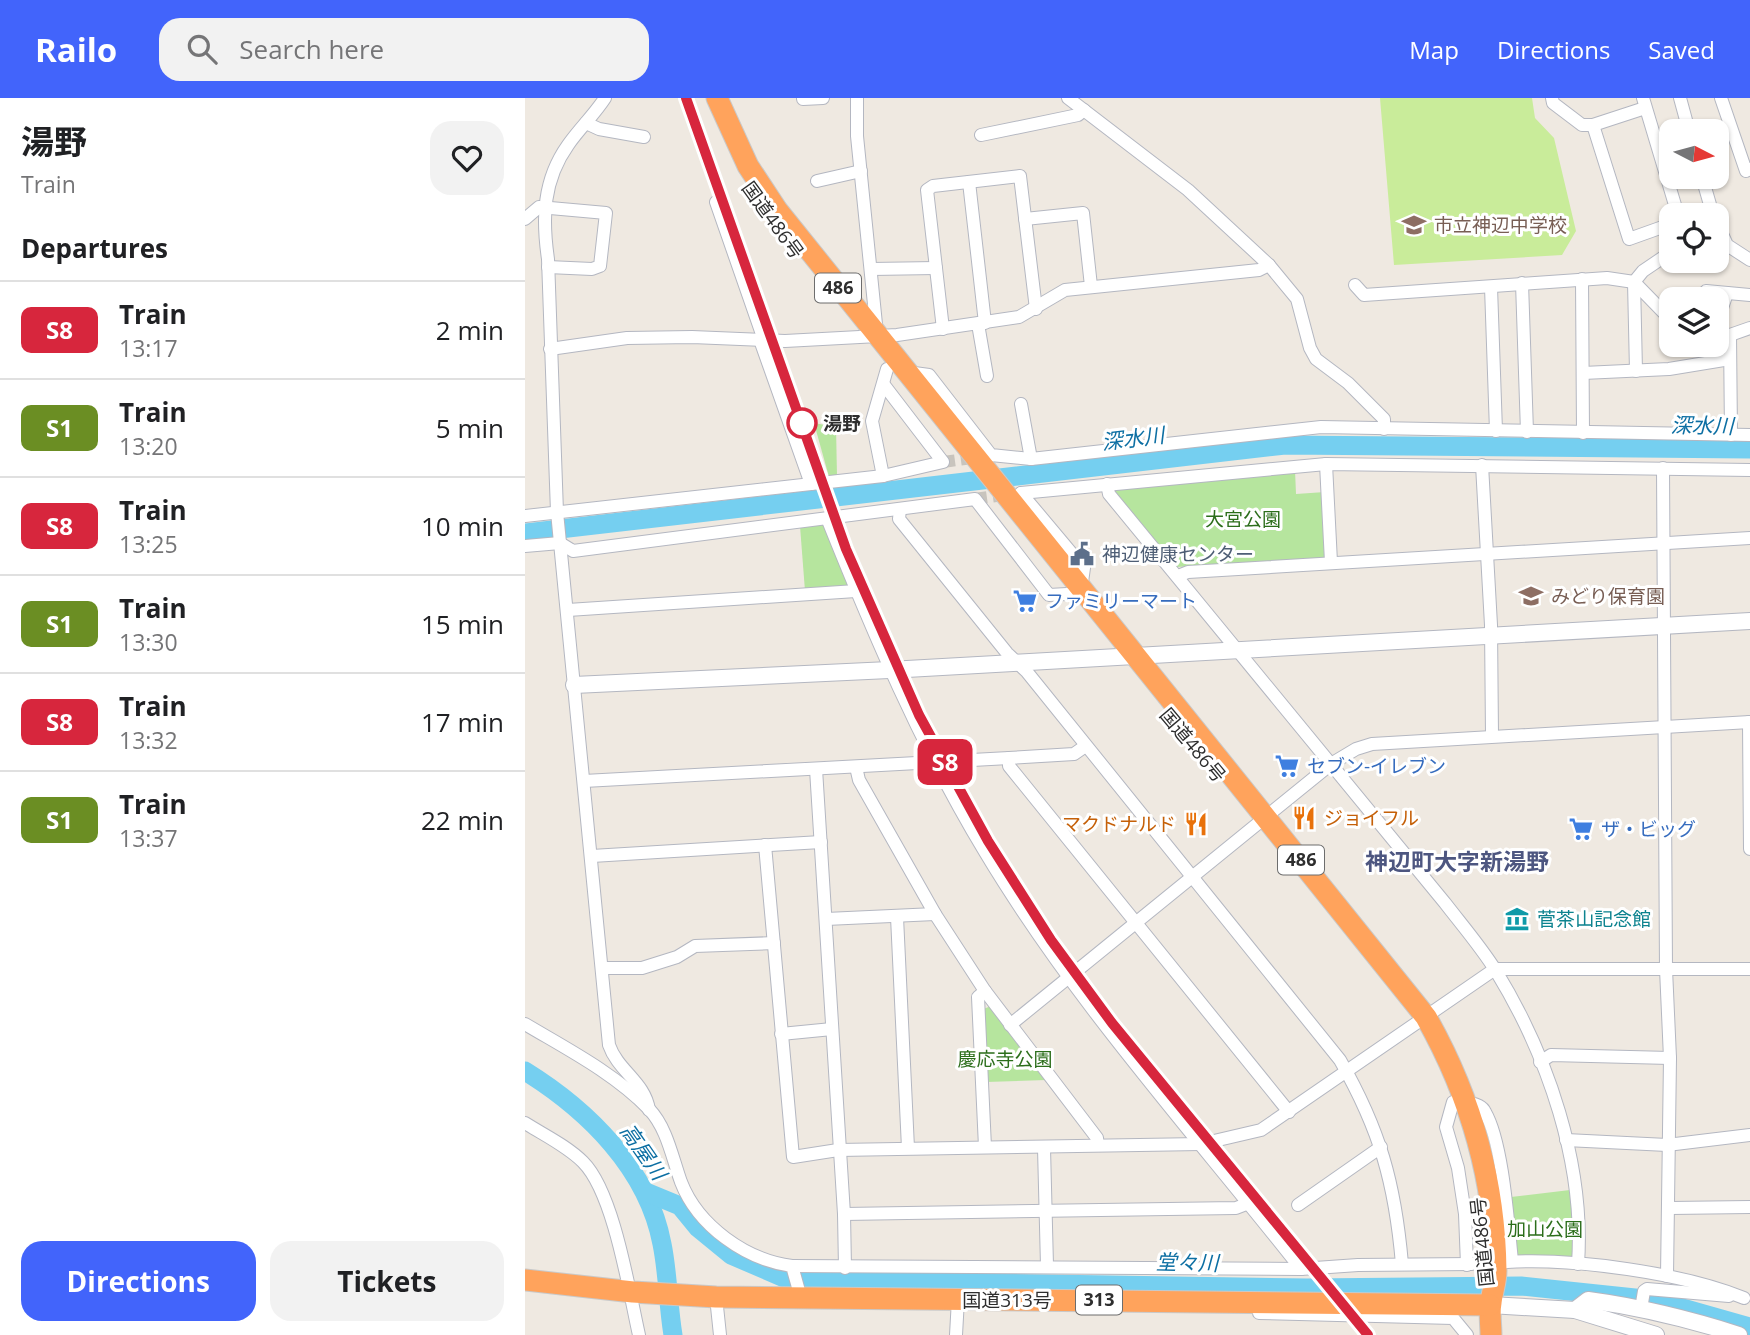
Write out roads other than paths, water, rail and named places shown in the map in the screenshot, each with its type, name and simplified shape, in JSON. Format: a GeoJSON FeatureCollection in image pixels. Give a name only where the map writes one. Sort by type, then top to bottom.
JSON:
{"type":"FeatureCollection","features":[{"type":"Feature","properties":{"kind":"highway","name":"国道486号"},"geometry":{"type":"LineString","coordinates":[[704,98],[737,170],[760,204],[869,337]]}},
{"type":"Feature","properties":{"kind":"highway","name":"国道486号"},"geometry":{"type":"LineString","coordinates":[[716,98],[748,166],[869,337],[892,375],[972,465],[1422,1020],[1460,1102],[1483,1162],[1494,1225],[1490,1278],[1491,1335]]}},
{"type":"Feature","properties":{"kind":"highway","name":"国道313号"},"geometry":{"type":"LineString","coordinates":[[525,1280],[631,1292],[713,1297],[800,1293],[958,1299],[1186,1301],[1490,1278]]}},
{"type":"Feature","properties":{"kind":"street"},"geometry":{"type":"LineString","coordinates":[[605,98],[561,156],[544,207],[557,512],[609,1045],[614,1058],[642,1088],[649,1110],[667,1139],[683,1186],[710,1222],[747,1253],[793,1270],[1048,1266],[1301,1269],[1402,1264],[1490,1278],[1575,1310],[1656,1335]]}},
{"type":"Feature","properties":{"kind":"street"},"geometry":{"type":"LineString","coordinates":[[803,99],[823,98]]}},
{"type":"Feature","properties":{"kind":"street"},"geometry":{"type":"LineString","coordinates":[[857,98],[857,136],[870,269],[869,337]]}},
{"type":"Feature","properties":{"kind":"street"},"geometry":{"type":"LineString","coordinates":[[1068,98],[1188,190],[1269,265],[1297,299],[1310,348],[1316,359],[1347,383],[1384,419],[1384,429]]}},
{"type":"Feature","properties":{"kind":"street"},"geometry":{"type":"LineString","coordinates":[[1552,98],[1553,103],[1582,125],[1593,125],[1644,103],[1674,203]]}},
{"type":"Feature","properties":{"kind":"street"},"geometry":{"type":"LineString","coordinates":[[1680,98],[1686,119]]}},
{"type":"Feature","properties":{"kind":"street"},"geometry":{"type":"LineString","coordinates":[[1721,98],[1746,171],[1750,169]]}},
{"type":"Feature","properties":{"kind":"street"},"geometry":{"type":"LineString","coordinates":[[981,135],[1078,115],[1084,110]]}},
{"type":"Feature","properties":{"kind":"street"},"geometry":{"type":"LineString","coordinates":[[586,123],[599,129],[644,137]]}},
{"type":"Feature","properties":{"kind":"street"},"geometry":{"type":"LineString","coordinates":[[1593,125],[1629,239],[1659,229]]}},
{"type":"Feature","properties":{"kind":"street"},"geometry":{"type":"LineString","coordinates":[[817,181],[861,171]]}},
{"type":"Feature","properties":{"kind":"street"},"geometry":{"type":"LineString","coordinates":[[943,329],[927,190],[933,186],[1020,176],[1036,309]]}},
{"type":"Feature","properties":{"kind":"street"},"geometry":{"type":"LineString","coordinates":[[969,182],[987,376]]}},
{"type":"Feature","properties":{"kind":"street"},"geometry":{"type":"LineString","coordinates":[[716,202],[811,484]]}},
{"type":"Feature","properties":{"kind":"street"},"geometry":{"type":"LineString","coordinates":[[525,219],[544,207],[606,213],[600,266],[548,267]]}},
{"type":"Feature","properties":{"kind":"street"},"geometry":{"type":"LineString","coordinates":[[1025,219],[1083,213],[1091,286]]}},
{"type":"Feature","properties":{"kind":"street"},"geometry":{"type":"LineString","coordinates":[[1729,246],[1750,260]]}},
{"type":"Feature","properties":{"kind":"street"},"geometry":{"type":"LineString","coordinates":[[1636,371],[1634,282],[1643,271],[1659,260]]}},
{"type":"Feature","properties":{"kind":"street"},"geometry":{"type":"LineString","coordinates":[[549,349],[627,338],[762,340],[869,337],[943,329],[1019,317],[1065,290],[1259,270],[1269,265]]}},
{"type":"Feature","properties":{"kind":"street"},"geometry":{"type":"LineString","coordinates":[[870,269],[936,268]]}},
{"type":"Feature","properties":{"kind":"street"},"geometry":{"type":"LineString","coordinates":[[1355,285],[1364,295],[1607,278],[1634,282],[1659,308]]}},
{"type":"Feature","properties":{"kind":"street"},"geometry":{"type":"LineString","coordinates":[[1582,279],[1583,433]]}},
{"type":"Feature","properties":{"kind":"street"},"geometry":{"type":"LineString","coordinates":[[1522,283],[1527,432]]}},
{"type":"Feature","properties":{"kind":"street"},"geometry":{"type":"LineString","coordinates":[[1491,287],[1496,431]]}},
{"type":"Feature","properties":{"kind":"street"},"geometry":{"type":"LineString","coordinates":[[1729,293],[1750,295]]}},
{"type":"Feature","properties":{"kind":"street"},"geometry":{"type":"LineString","coordinates":[[1729,333],[1750,328]]}},
{"type":"Feature","properties":{"kind":"street"},"geometry":{"type":"LineString","coordinates":[[1729,355],[1731,435]]}},
{"type":"Feature","properties":{"kind":"street"},"geometry":{"type":"LineString","coordinates":[[1583,373],[1636,371],[1730,359]]}},
{"type":"Feature","properties":{"kind":"street"},"geometry":{"type":"LineString","coordinates":[[892,375],[929,375],[991,455],[1031,459],[1321,427],[1750,435]]}},
{"type":"Feature","properties":{"kind":"street"},"geometry":{"type":"LineString","coordinates":[[525,516],[883,476],[943,462],[892,375]]}},
{"type":"Feature","properties":{"kind":"street"},"geometry":{"type":"LineString","coordinates":[[883,476],[872,421],[892,375]]}},
{"type":"Feature","properties":{"kind":"street"},"geometry":{"type":"LineString","coordinates":[[1021,404],[1031,459]]}},
{"type":"Feature","properties":{"kind":"street"},"geometry":{"type":"LineString","coordinates":[[1327,464],[1331,562]]}},
{"type":"Feature","properties":{"kind":"street"},"geometry":{"type":"LineString","coordinates":[[525,546],[560,543],[573,551],[975,499],[1049,595],[1074,592],[1084,568],[1021,493],[1327,464],[1750,470]]}},
{"type":"Feature","properties":{"kind":"street"},"geometry":{"type":"LineString","coordinates":[[1482,465],[1491,636],[1492,736]]}},
{"type":"Feature","properties":{"kind":"street"},"geometry":{"type":"LineString","coordinates":[[1663,468],[1666,969],[1670,1058],[1667,1276]]}},
{"type":"Feature","properties":{"kind":"street"},"geometry":{"type":"LineString","coordinates":[[1107,484],[1109,494],[1495,969],[1519,1013],[1540,1062],[1566,1140],[1573,1171],[1578,1264]]}},
{"type":"Feature","properties":{"kind":"street"},"geometry":{"type":"LineString","coordinates":[[900,509],[899,519],[1193,878],[1347,1072],[1366,1106],[1381,1147],[1394,1197],[1402,1264]]}},
{"type":"Feature","properties":{"kind":"street"},"geometry":{"type":"LineString","coordinates":[[827,518],[888,670],[984,852],[1069,978],[1301,1269]]}},
{"type":"Feature","properties":{"kind":"street"},"geometry":{"type":"LineString","coordinates":[[1178,576],[1188,572],[1331,562],[1750,538]]}},
{"type":"Feature","properties":{"kind":"street"},"geometry":{"type":"LineString","coordinates":[[568,610],[856,591]]}},
{"type":"Feature","properties":{"kind":"street"},"geometry":{"type":"LineString","coordinates":[[574,685],[1017,663],[1750,621]]}},
{"type":"Feature","properties":{"kind":"street"},"geometry":{"type":"LineString","coordinates":[[1010,1025],[1331,764],[1356,749],[1372,744],[1749,722],[1750,849]]}},
{"type":"Feature","properties":{"kind":"street"},"geometry":{"type":"LineString","coordinates":[[584,781],[1075,754],[1084,747]]}},
{"type":"Feature","properties":{"kind":"street"},"geometry":{"type":"LineString","coordinates":[[1009,758],[1009,766],[1289,1112]]}},
{"type":"Feature","properties":{"kind":"street"},"geometry":{"type":"LineString","coordinates":[[856,767],[859,780],[935,914],[985,991],[1097,1138],[1098,1145]]}},
{"type":"Feature","properties":{"kind":"street"},"geometry":{"type":"LineString","coordinates":[[816,769],[844,1214],[845,1268]]}},
{"type":"Feature","properties":{"kind":"street"},"geometry":{"type":"LineString","coordinates":[[592,856],[821,842]]}},
{"type":"Feature","properties":{"kind":"street"},"geometry":{"type":"LineString","coordinates":[[765,845],[793,1157],[838,1150],[1201,1144],[1261,1130],[1495,969],[1750,969]]}},
{"type":"Feature","properties":{"kind":"street"},"geometry":{"type":"LineString","coordinates":[[826,919],[935,914]]}},
{"type":"Feature","properties":{"kind":"street"},"geometry":{"type":"LineString","coordinates":[[897,917],[908,1148]]}},
{"type":"Feature","properties":{"kind":"street"},"geometry":{"type":"LineString","coordinates":[[602,968],[642,968],[677,957],[695,946],[774,943]]}},
{"type":"Feature","properties":{"kind":"street"},"geometry":{"type":"LineString","coordinates":[[985,991],[978,998],[985,1147]]}},
{"type":"Feature","properties":{"kind":"street"},"geometry":{"type":"LineString","coordinates":[[525,1024],[596,1067],[649,1110]]}},
{"type":"Feature","properties":{"kind":"street"},"geometry":{"type":"LineString","coordinates":[[781,1034],[832,1029]]}},
{"type":"Feature","properties":{"kind":"street"},"geometry":{"type":"LineString","coordinates":[[1540,1062],[1551,1055],[1670,1058]]}},
{"type":"Feature","properties":{"kind":"street"},"geometry":{"type":"LineString","coordinates":[[1460,1102],[1446,1126],[1461,1191],[1490,1278]]}},
{"type":"Feature","properties":{"kind":"street"},"geometry":{"type":"LineString","coordinates":[[525,1123],[583,1162],[595,1179],[606,1201],[631,1292],[639,1335]]}},
{"type":"Feature","properties":{"kind":"street"},"geometry":{"type":"LineString","coordinates":[[1566,1140],[1667,1145],[1750,1135]]}},
{"type":"Feature","properties":{"kind":"street"},"geometry":{"type":"LineString","coordinates":[[1298,1205],[1381,1147]]}},
{"type":"Feature","properties":{"kind":"street"},"geometry":{"type":"LineString","coordinates":[[1044,1148],[1048,1266]]}},
{"type":"Feature","properties":{"kind":"street"},"geometry":{"type":"LineString","coordinates":[[844,1214],[1236,1208],[1249,1203]]}},
{"type":"Feature","properties":{"kind":"street"},"geometry":{"type":"LineString","coordinates":[[1669,1208],[1750,1207]]}},
{"type":"Feature","properties":{"kind":"street"},"geometry":{"type":"LineString","coordinates":[[1490,1278],[1578,1264],[1709,1284],[1747,1298]]}},
{"type":"Feature","properties":{"kind":"street"},"geometry":{"type":"LineString","coordinates":[[793,1270],[800,1293]]}},
{"type":"Feature","properties":{"kind":"street"},"geometry":{"type":"LineString","coordinates":[[1641,1309],[1644,1291],[1647,1289],[1747,1298]]}},
{"type":"Feature","properties":{"kind":"street"},"geometry":{"type":"LineString","coordinates":[[713,1297],[720,1335]]}},
{"type":"Feature","properties":{"kind":"street"},"geometry":{"type":"LineString","coordinates":[[956,1335],[958,1299]]}},
{"type":"Feature","properties":{"kind":"street"},"geometry":{"type":"LineString","coordinates":[[1575,1310],[1588,1300],[1685,1318],[1739,1335]]}},
{"type":"Feature","properties":{"kind":"street"},"geometry":{"type":"LineString","coordinates":[[1186,1301],[1213,1311],[1453,1318],[1467,1331],[1467,1335]]}},
{"type":"Feature","properties":{"kind":"waterway","name":"深水川"},"geometry":{"type":"LineString","coordinates":[[525,533],[1285,445],[1750,449]]}},
{"type":"Feature","properties":{"kind":"waterway","name":"高屋川"},"geometry":{"type":"LineString","coordinates":[[525,1071],[571,1104],[592,1123],[612,1144],[644,1191],[662,1244],[673,1335]]}},
{"type":"Feature","properties":{"kind":"waterway","name":"堂々川"},"geometry":{"type":"LineString","coordinates":[[646,1192],[680,1206],[698,1228],[731,1255],[789,1280],[1308,1288],[1521,1286],[1654,1300],[1750,1327]]}},
{"type":"Feature","properties":{"kind":"tunnel"},"geometry":{"type":"LineString","coordinates":[[943,462],[980,457]]}},
{"type":"Feature","properties":{"kind":"tunnel"},"geometry":{"type":"LineString","coordinates":[[975,499],[1010,494]]}},
{"type":"Feature","properties":{"kind":"railway"},"geometry":{"type":"LineString","coordinates":[[686,98],[846,549],[919,715],[988,841],[1051,940],[1112,1023],[1368,1335]]}},
{"type":"Feature","properties":{"kind":"train","name":"S8"},"geometry":{"type":"LineString","coordinates":[[686,98],[846,549],[919,715],[988,841],[1051,940],[1112,1023],[1368,1335]]}},
{"type":"Feature","properties":{"kind":"place","name":"市立神辺中学校"},"geometry":{"type":"Point","coordinates":[1414,225]}},
{"type":"Feature","properties":{"kind":"place","name":"湯野"},"geometry":{"type":"Point","coordinates":[802,423]}},
{"type":"Feature","properties":{"kind":"place","name":"神辺健康センター"},"geometry":{"type":"Point","coordinates":[1082,554]}},
{"type":"Feature","properties":{"kind":"place","name":"みどり保育園"},"geometry":{"type":"Point","coordinates":[1531,596]}},
{"type":"Feature","properties":{"kind":"place","name":"ファミリーマート"},"geometry":{"type":"Point","coordinates":[1025,601]}},
{"type":"Feature","properties":{"kind":"place","name":"セブン-イレブン"},"geometry":{"type":"Point","coordinates":[1287,766]}},
{"type":"Feature","properties":{"kind":"place","name":"ジョイフル"},"geometry":{"type":"Point","coordinates":[1304,818]}},
{"type":"Feature","properties":{"kind":"place","name":"マクドナルド"},"geometry":{"type":"Point","coordinates":[1196,824]}},
{"type":"Feature","properties":{"kind":"place","name":"ザ・ビッグ"},"geometry":{"type":"Point","coordinates":[1581,829]}},
{"type":"Feature","properties":{"kind":"place","name":"菅茶山記念館"},"geometry":{"type":"Point","coordinates":[1517,919]}},
{"type":"Feature","properties":{"kind":"district","name":"神辺町大字新湯野"},"geometry":{"type":"Point","coordinates":[1457,862]}},
{"type":"Feature","properties":{"kind":"park label","name":"大宮公園"},"geometry":{"type":"Point","coordinates":[1243,519]}},
{"type":"Feature","properties":{"kind":"park label","name":"慶応寺公園"},"geometry":{"type":"Point","coordinates":[1005,1059]}},
{"type":"Feature","properties":{"kind":"park label","name":"加山公園"},"geometry":{"type":"Point","coordinates":[1545,1229]}}]}
